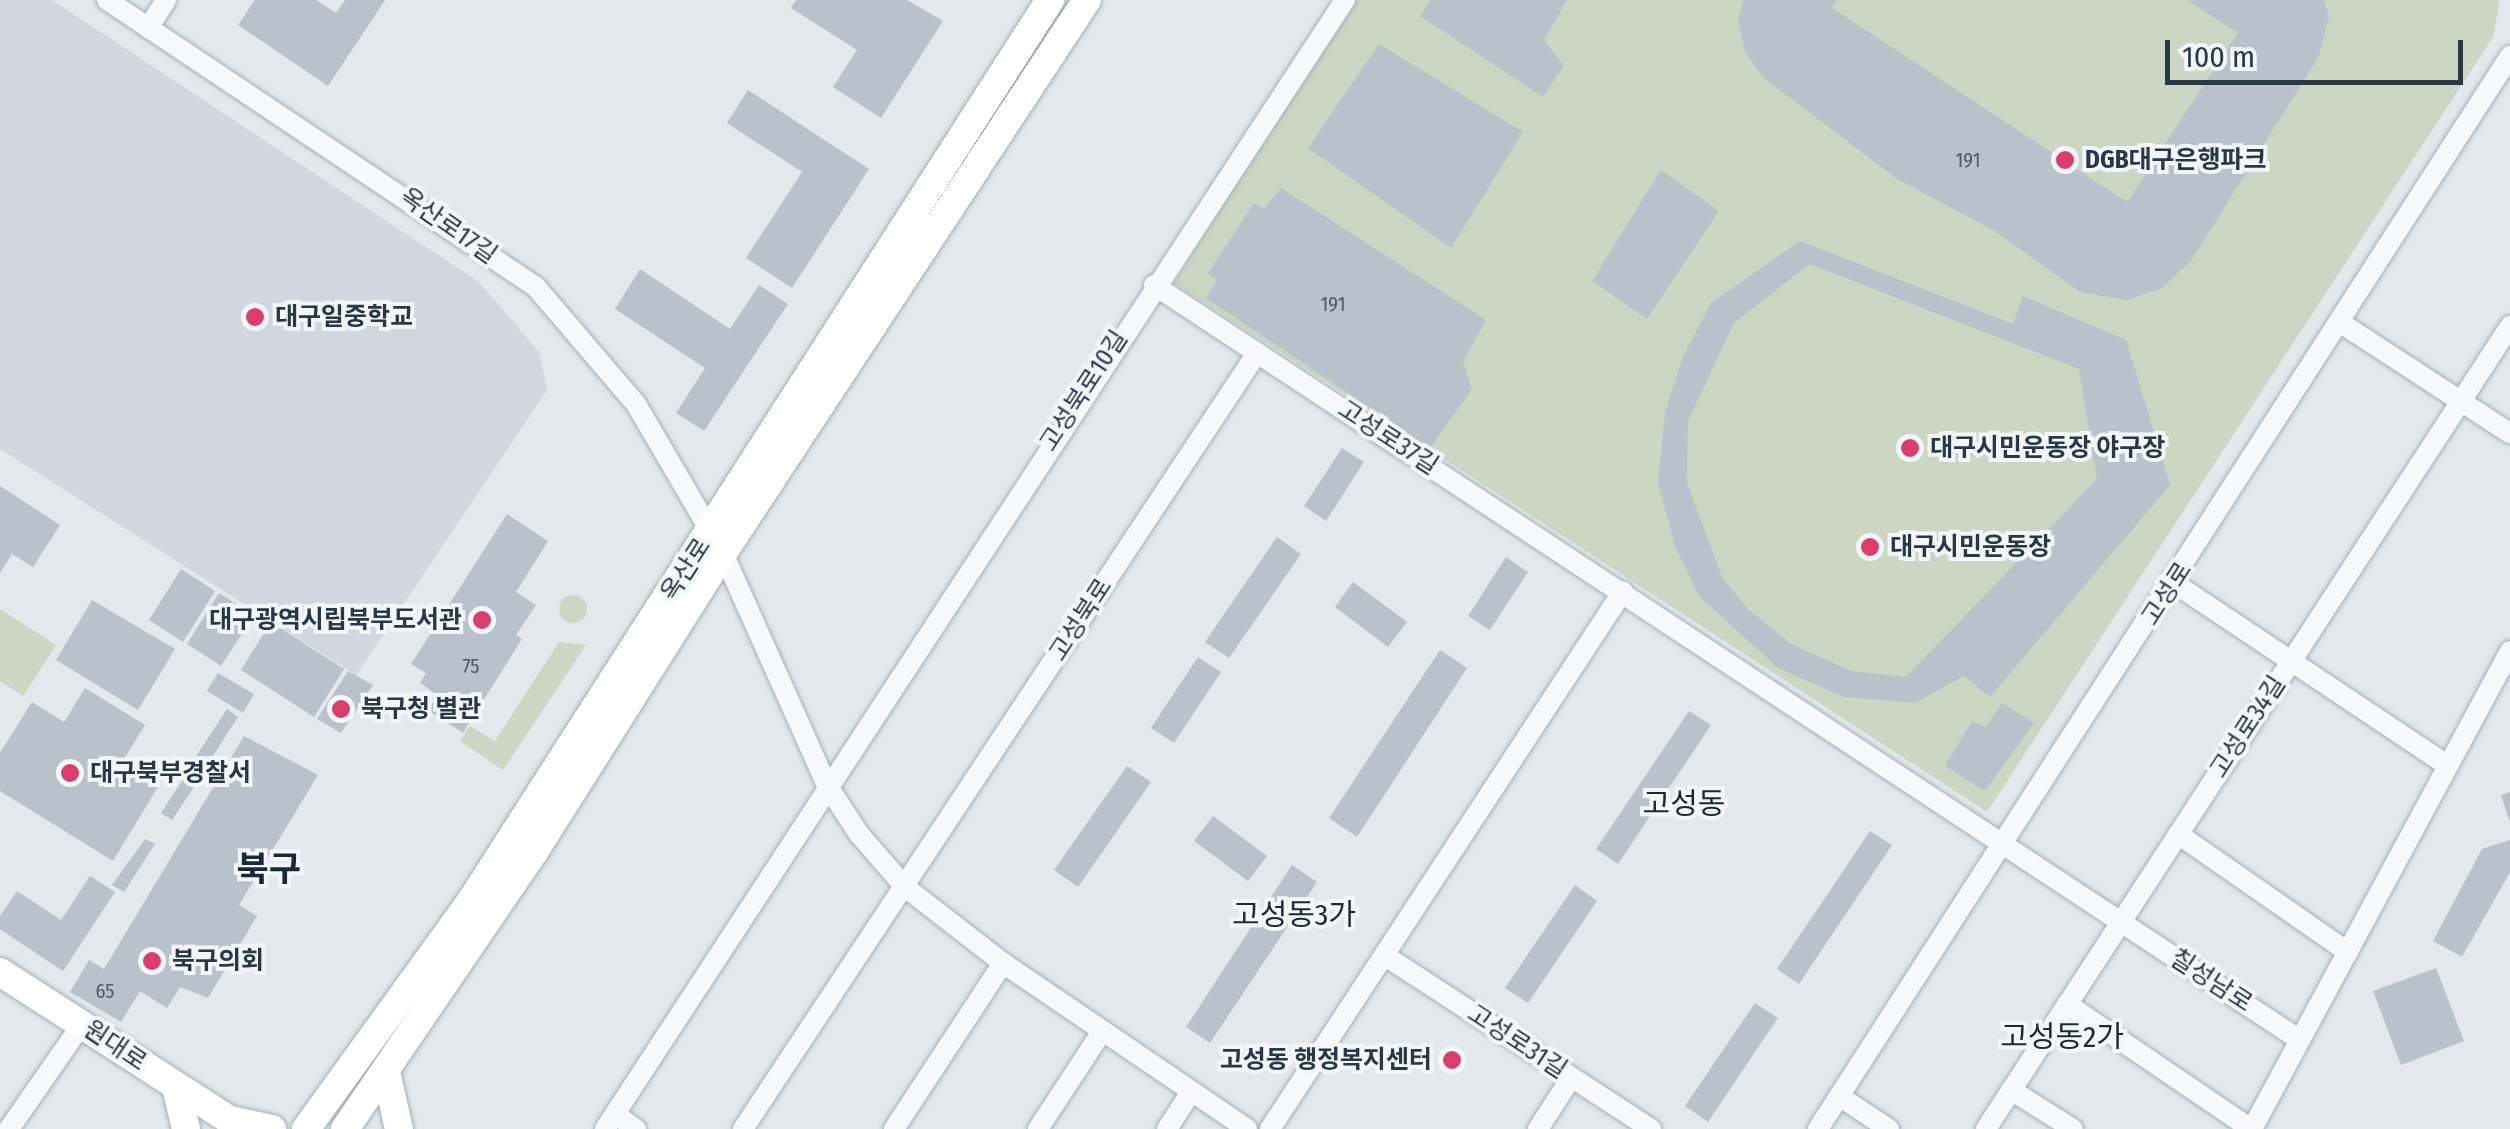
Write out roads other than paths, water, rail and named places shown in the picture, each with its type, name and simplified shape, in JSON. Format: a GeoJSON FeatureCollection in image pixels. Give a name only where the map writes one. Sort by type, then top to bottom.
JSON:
{"type":"FeatureCollection","features":[{"type":"Feature","properties":{"kind":"main road","name":"옥산로"},"geometry":{"type":"LineString","coordinates":[[345,1129],[386,1072],[717,542],[1050,0]]}},
{"type":"Feature","properties":{"kind":"main road","name":"옥산로"},"geometry":{"type":"LineString","coordinates":[[306,1129],[469,904],[1088,0]]}},
{"type":"Feature","properties":{"kind":"main road","name":"원대로"},"geometry":{"type":"LineString","coordinates":[[0,972],[233,1124],[272,1129]]}},
{"type":"Feature","properties":{"kind":"main road"},"geometry":{"type":"LineString","coordinates":[[386,1072],[399,1129]]}},
{"type":"Feature","properties":{"kind":"main road"},"geometry":{"type":"LineString","coordinates":[[176,1087],[186,1129]]}},
{"type":"Feature","properties":{"kind":"street","name":"옥산로17길"},"geometry":{"type":"LineString","coordinates":[[108,0],[536,287],[636,404],[717,542]]}},
{"type":"Feature","properties":{"kind":"street"},"geometry":{"type":"LineString","coordinates":[[148,28],[166,0]]}},
{"type":"Feature","properties":{"kind":"street","name":"고성북로10길"},"geometry":{"type":"LineString","coordinates":[[826,785],[1346,0]]}},
{"type":"Feature","properties":{"kind":"street","name":"고성로"},"geometry":{"type":"LineString","coordinates":[[1818,1129],[2007,843],[2510,56]]}},
{"type":"Feature","properties":{"kind":"street","name":"고성로37길"},"geometry":{"type":"LineString","coordinates":[[1154,285],[2007,843]]}},
{"type":"Feature","properties":{"kind":"street"},"geometry":{"type":"LineString","coordinates":[[2341,323],[2510,433]]}},
{"type":"Feature","properties":{"kind":"street","name":"고성로34길"},"geometry":{"type":"LineString","coordinates":[[1986,1129],[2510,326]]}},
{"type":"Feature","properties":{"kind":"street","name":"고성북로"},"geometry":{"type":"LineString","coordinates":[[743,1129],[1258,353]]}},
{"type":"Feature","properties":{"kind":"street"},"geometry":{"type":"LineString","coordinates":[[717,542],[826,785],[905,887],[1101,1033],[1247,1129]]}},
{"type":"Feature","properties":{"kind":"street"},"geometry":{"type":"LineString","coordinates":[[2174,583],[2448,766]]}},
{"type":"Feature","properties":{"kind":"street"},"geometry":{"type":"LineString","coordinates":[[1270,1129],[1623,591]]}},
{"type":"Feature","properties":{"kind":"street"},"geometry":{"type":"LineString","coordinates":[[2067,1004],[2252,1129],[2510,651]]}},
{"type":"Feature","properties":{"kind":"street"},"geometry":{"type":"LineString","coordinates":[[636,1129],[610,1122],[826,785]]}},
{"type":"Feature","properties":{"kind":"street"},"geometry":{"type":"LineString","coordinates":[[2178,834],[2348,952]]}},
{"type":"Feature","properties":{"kind":"street","name":"칠성남로"},"geometry":{"type":"LineString","coordinates":[[2007,843],[2300,1040]]}},
{"type":"Feature","properties":{"kind":"street","name":"고성로31길"},"geometry":{"type":"LineString","coordinates":[[1384,955],[1651,1129]]}},
{"type":"Feature","properties":{"kind":"street"},"geometry":{"type":"LineString","coordinates":[[894,1129],[1003,963]]}},
{"type":"Feature","properties":{"kind":"street"},"geometry":{"type":"LineString","coordinates":[[9,1129],[82,1024]]}},
{"type":"Feature","properties":{"kind":"street"},"geometry":{"type":"LineString","coordinates":[[1038,1129],[1101,1033]]}},
{"type":"Feature","properties":{"kind":"street"},"geometry":{"type":"LineString","coordinates":[[1538,1129],[1572,1078]]}},
{"type":"Feature","properties":{"kind":"street"},"geometry":{"type":"LineString","coordinates":[[2011,1090],[2074,1129]]}},
{"type":"Feature","properties":{"kind":"street"},"geometry":{"type":"LineString","coordinates":[[1167,1129],[1192,1092]]}},
{"type":"Feature","properties":{"kind":"street"},"geometry":{"type":"LineString","coordinates":[[1839,1096],[1889,1129]]}},
{"type":"Feature","properties":{"kind":"place","name":"DGB대구은행파크"},"geometry":{"type":"Point","coordinates":[2065,160]}},
{"type":"Feature","properties":{"kind":"place","name":"대구일중학교"},"geometry":{"type":"Point","coordinates":[255,317]}},
{"type":"Feature","properties":{"kind":"place","name":"대구시민운동장 야구장"},"geometry":{"type":"Point","coordinates":[1910,448]}},
{"type":"Feature","properties":{"kind":"place","name":"대구시민운동장"},"geometry":{"type":"Point","coordinates":[1870,547]}},
{"type":"Feature","properties":{"kind":"place","name":"대구광역시립북부도서관"},"geometry":{"type":"Point","coordinates":[482,620]}},
{"type":"Feature","properties":{"kind":"place","name":"북구청 별관"},"geometry":{"type":"Point","coordinates":[341,709]}},
{"type":"Feature","properties":{"kind":"place","name":"대구북부경찰서"},"geometry":{"type":"Point","coordinates":[70,773]}},
{"type":"Feature","properties":{"kind":"place","name":"북구의회"},"geometry":{"type":"Point","coordinates":[152,961]}},
{"type":"Feature","properties":{"kind":"place","name":"고성동 행정복지센터"},"geometry":{"type":"Point","coordinates":[1452,1060]}},
{"type":"Feature","properties":{"kind":"district","name":"고성동"},"geometry":{"type":"Point","coordinates":[1684,804]}},
{"type":"Feature","properties":{"kind":"district","name":"북구"},"geometry":{"type":"Point","coordinates":[269,869]}},
{"type":"Feature","properties":{"kind":"district","name":"고성동3가"},"geometry":{"type":"Point","coordinates":[1294,915]}},
{"type":"Feature","properties":{"kind":"district","name":"고성동2가"},"geometry":{"type":"Point","coordinates":[2062,1037]}}]}
